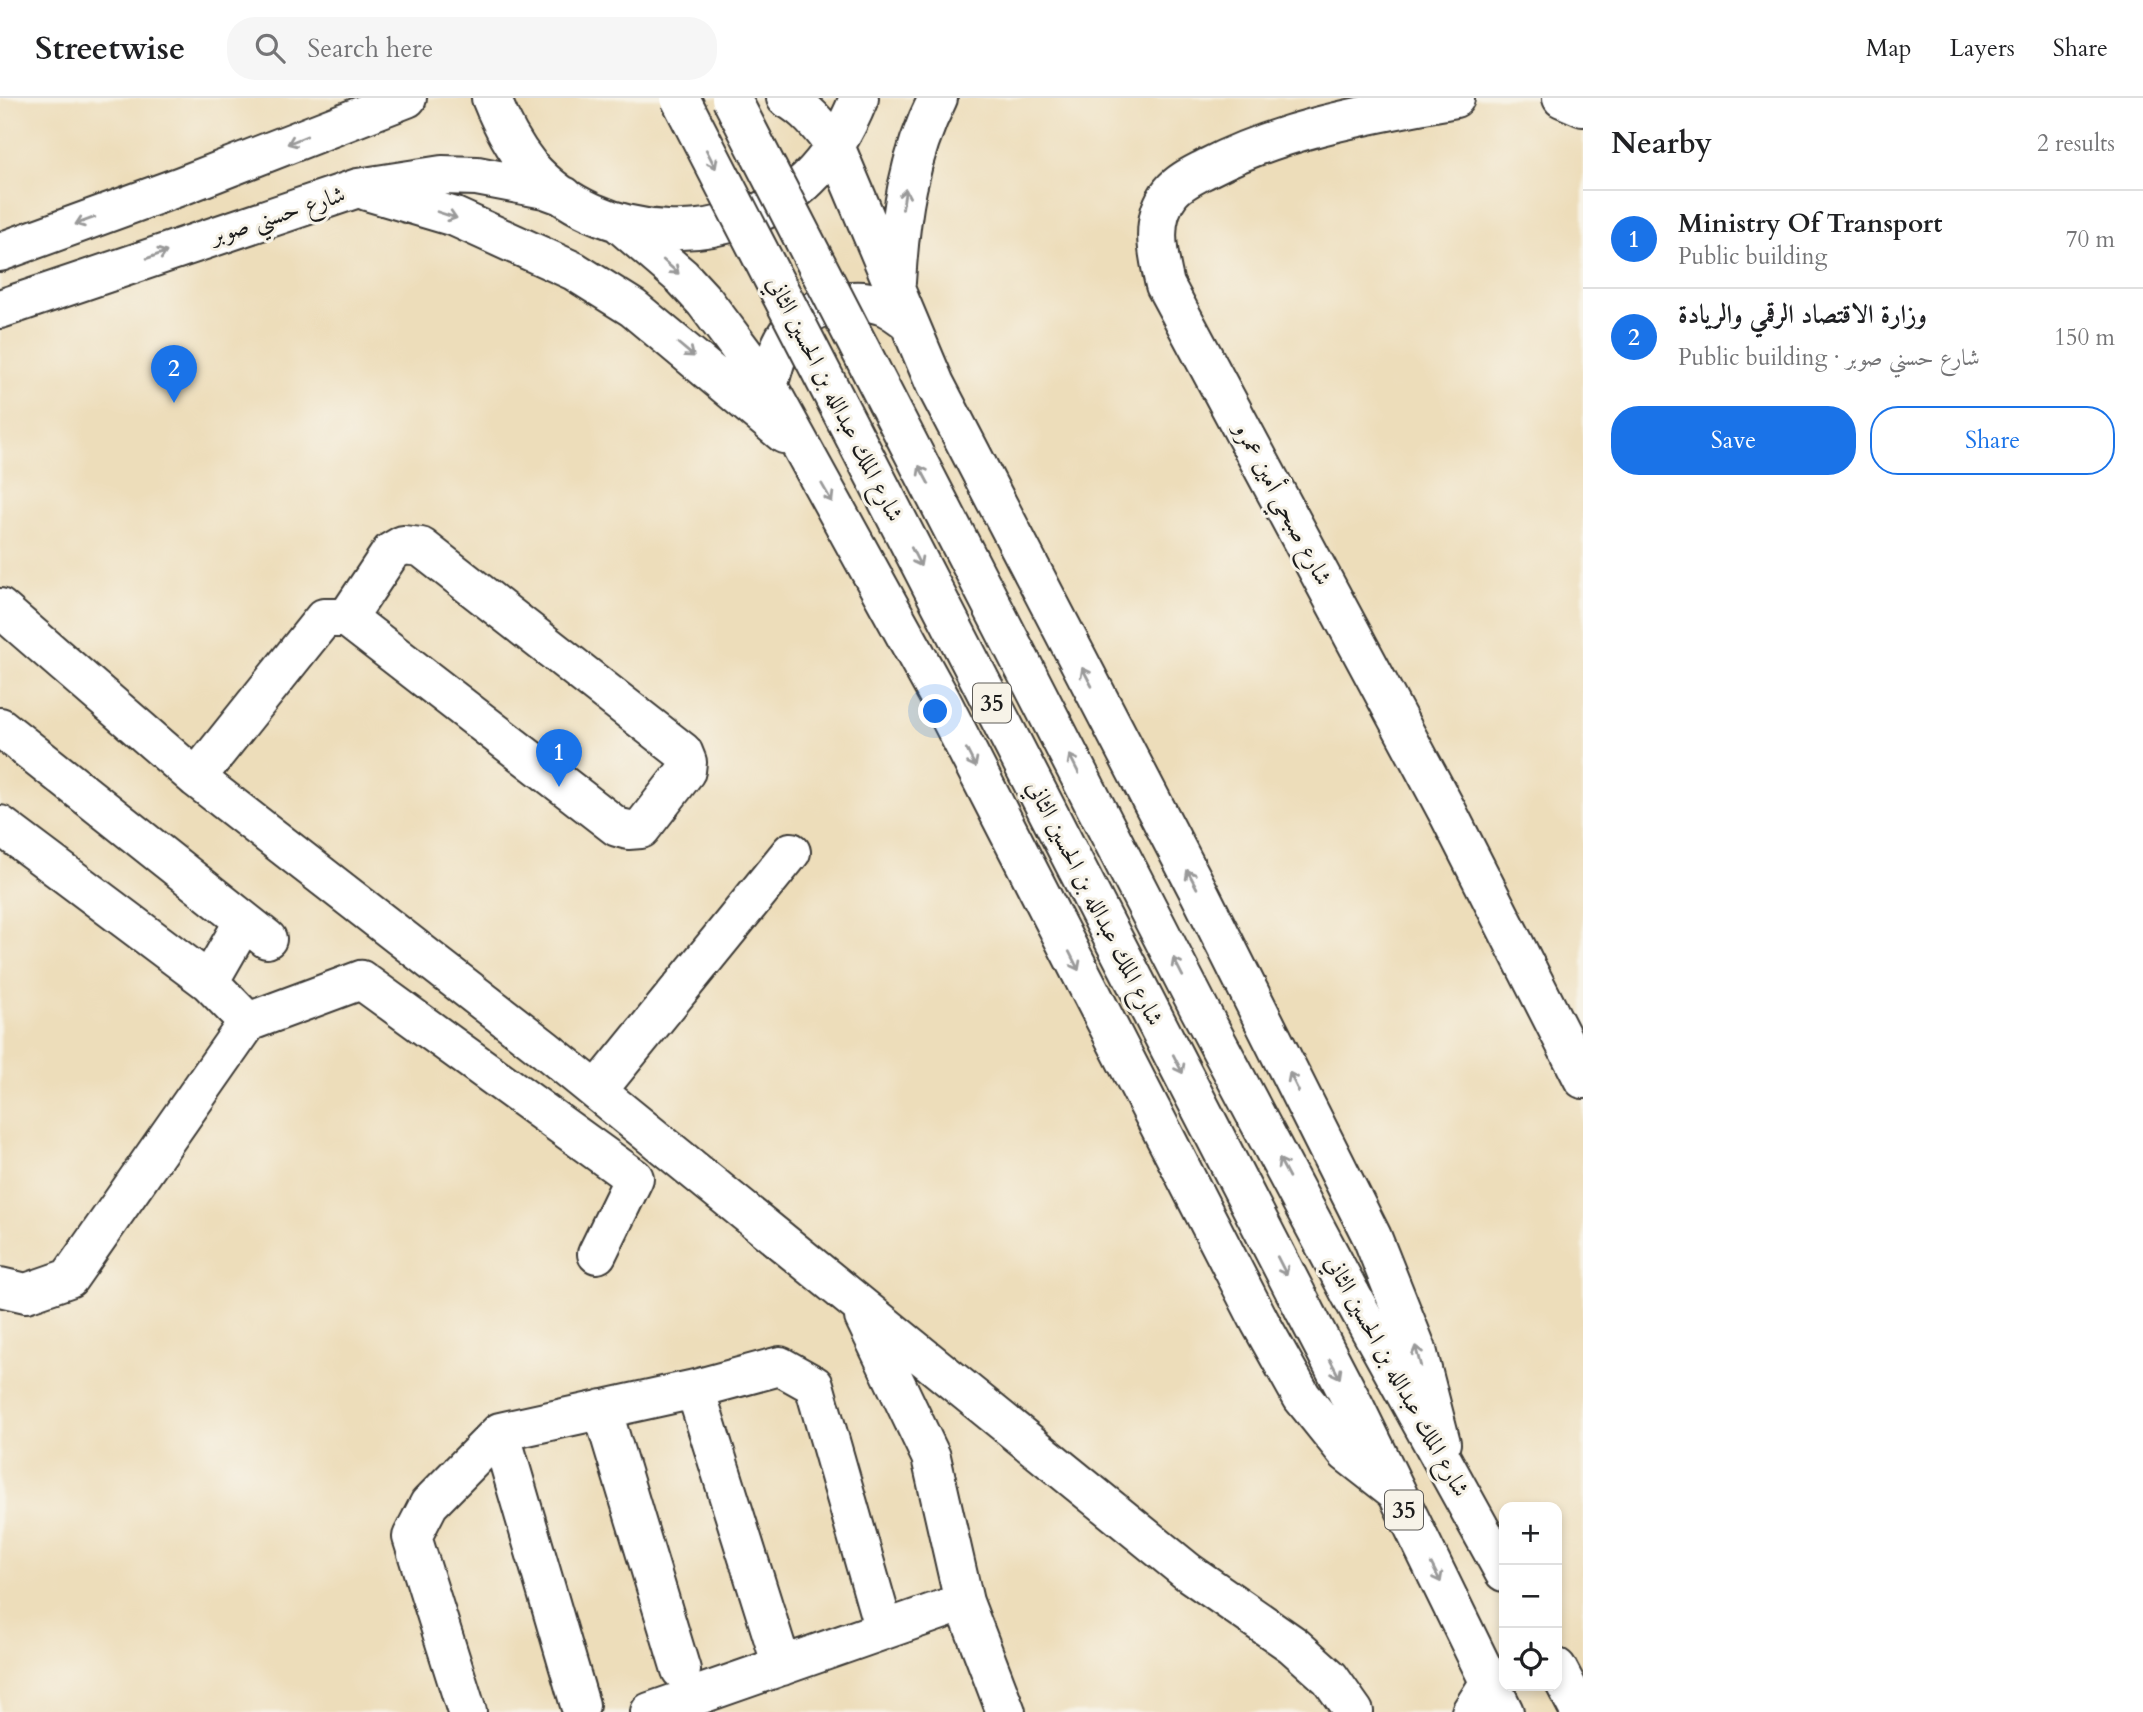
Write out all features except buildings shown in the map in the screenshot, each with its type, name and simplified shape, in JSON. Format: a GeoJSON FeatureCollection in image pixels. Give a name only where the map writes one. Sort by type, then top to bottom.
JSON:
{"type":"FeatureCollection","features":[{"type":"Feature","properties":{"kind":"main road"},"geometry":{"type":"LineString","coordinates":[[0,252],[181,186],[341,112],[407,98]]}},
{"type":"Feature","properties":{"kind":"main road"},"geometry":{"type":"LineString","coordinates":[[491,98],[506,133],[531,168],[564,197],[592,213],[619,223],[676,231],[705,229],[734,222],[786,197],[808,178],[835,146],[848,126],[859,98]]}},
{"type":"Feature","properties":{"kind":"main road","name":"شارع الملك عبدالله بن الحسين الثاني"},"geometry":{"type":"LineString","coordinates":[[680,98],[1356,1409],[1489,1702]]}},
{"type":"Feature","properties":{"kind":"main road","name":"شارع الملك عبدالله بن الحسين الثاني"},"geometry":{"type":"LineString","coordinates":[[731,98],[1200,1010],[1350,1293],[1500,1565]]}},
{"type":"Feature","properties":{"kind":"main road"},"geometry":{"type":"LineString","coordinates":[[786,98],[796,103],[817,122],[835,146],[935,384],[1200,894],[1372,1237],[1417,1350],[1448,1469]]}},
{"type":"Feature","properties":{"kind":"main road"},"geometry":{"type":"LineString","coordinates":[[902,306],[899,230],[909,173],[918,142],[938,98]]}},
{"type":"Feature","properties":{"kind":"main road","name":"شارع صبحي أمين عمرو"},"geometry":{"type":"LineString","coordinates":[[1455,98],[1317,127],[1256,146],[1213,165],[1184,180],[1170,192],[1160,214],[1156,246],[1165,285],[1449,815],[1583,1079]]}},
{"type":"Feature","properties":{"kind":"main road"},"geometry":{"type":"LineString","coordinates":[[1562,98],[1583,107]]}},
{"type":"Feature","properties":{"kind":"main road","name":"شارع حسني صوبر"},"geometry":{"type":"LineString","coordinates":[[0,309],[358,188],[443,175],[509,181],[545,189],[564,197]]}},
{"type":"Feature","properties":{"kind":"main road"},"geometry":{"type":"LineString","coordinates":[[358,188],[455,217],[574,271],[633,308],[802,449]]}},
{"type":"Feature","properties":{"kind":"main road"},"geometry":{"type":"LineString","coordinates":[[619,223],[682,276],[768,386],[941,699],[1259,1322],[1302,1397],[1347,1454],[1394,1489]]}},
{"type":"Feature","properties":{"kind":"main road"},"geometry":{"type":"LineString","coordinates":[[768,386],[790,329],[820,309],[839,302],[862,300],[881,305],[902,306]]}},
{"type":"Feature","properties":{"kind":"main road"},"geometry":{"type":"LineString","coordinates":[[196,778],[324,618],[347,618],[617,827],[641,829],[686,771],[688,762],[683,752],[421,547],[403,545],[391,552],[347,618]]}},
{"type":"Feature","properties":{"kind":"main road"},"geometry":{"type":"LineString","coordinates":[[0,608],[196,778],[597,1091],[1188,1572],[1293,1645],[1330,1678],[1354,1712]]}},
{"type":"Feature","properties":{"kind":"main road"},"geometry":{"type":"LineString","coordinates":[[0,727],[256,930],[209,982]]}},
{"type":"Feature","properties":{"kind":"main road"},"geometry":{"type":"LineString","coordinates":[[0,825],[209,982],[248,1021]]}},
{"type":"Feature","properties":{"kind":"main road"},"geometry":{"type":"LineString","coordinates":[[597,1091],[791,852]]}},
{"type":"Feature","properties":{"kind":"main road"},"geometry":{"type":"LineString","coordinates":[[0,1287],[26,1293],[69,1278],[248,1021],[361,980],[634,1178],[597,1254]]}},
{"type":"Feature","properties":{"kind":"main road"},"geometry":{"type":"LineString","coordinates":[[858,1305],[932,1457],[964,1602],[1006,1712]]}},
{"type":"Feature","properties":{"kind":"main road"},"geometry":{"type":"LineString","coordinates":[[467,1712],[412,1537],[429,1504],[500,1432],[695,1389],[780,1366],[814,1385],[884,1630]]}},
{"type":"Feature","properties":{"kind":"main road"},"geometry":{"type":"LineString","coordinates":[[695,1389],[782,1666]]}},
{"type":"Feature","properties":{"kind":"main road"},"geometry":{"type":"LineString","coordinates":[[602,1409],[681,1670]]}},
{"type":"Feature","properties":{"kind":"main road"},"geometry":{"type":"LineString","coordinates":[[500,1432],[579,1705]]}},
{"type":"Feature","properties":{"kind":"main road"},"geometry":{"type":"LineString","coordinates":[[650,1712],[964,1602]]}},
{"type":"Feature","properties":{"kind":"main road"},"geometry":{"type":"LineString","coordinates":[[1562,1678],[1580,1712]]}},
{"type":"Feature","properties":{"kind":"place","name":"وزارة الاقتصاد الرقمي والريادة"},"geometry":{"type":"Point","coordinates":[174,403]}},
{"type":"Feature","properties":{"kind":"place","name":"Ministry Of Transport"},"geometry":{"type":"Point","coordinates":[559,787]}}]}
